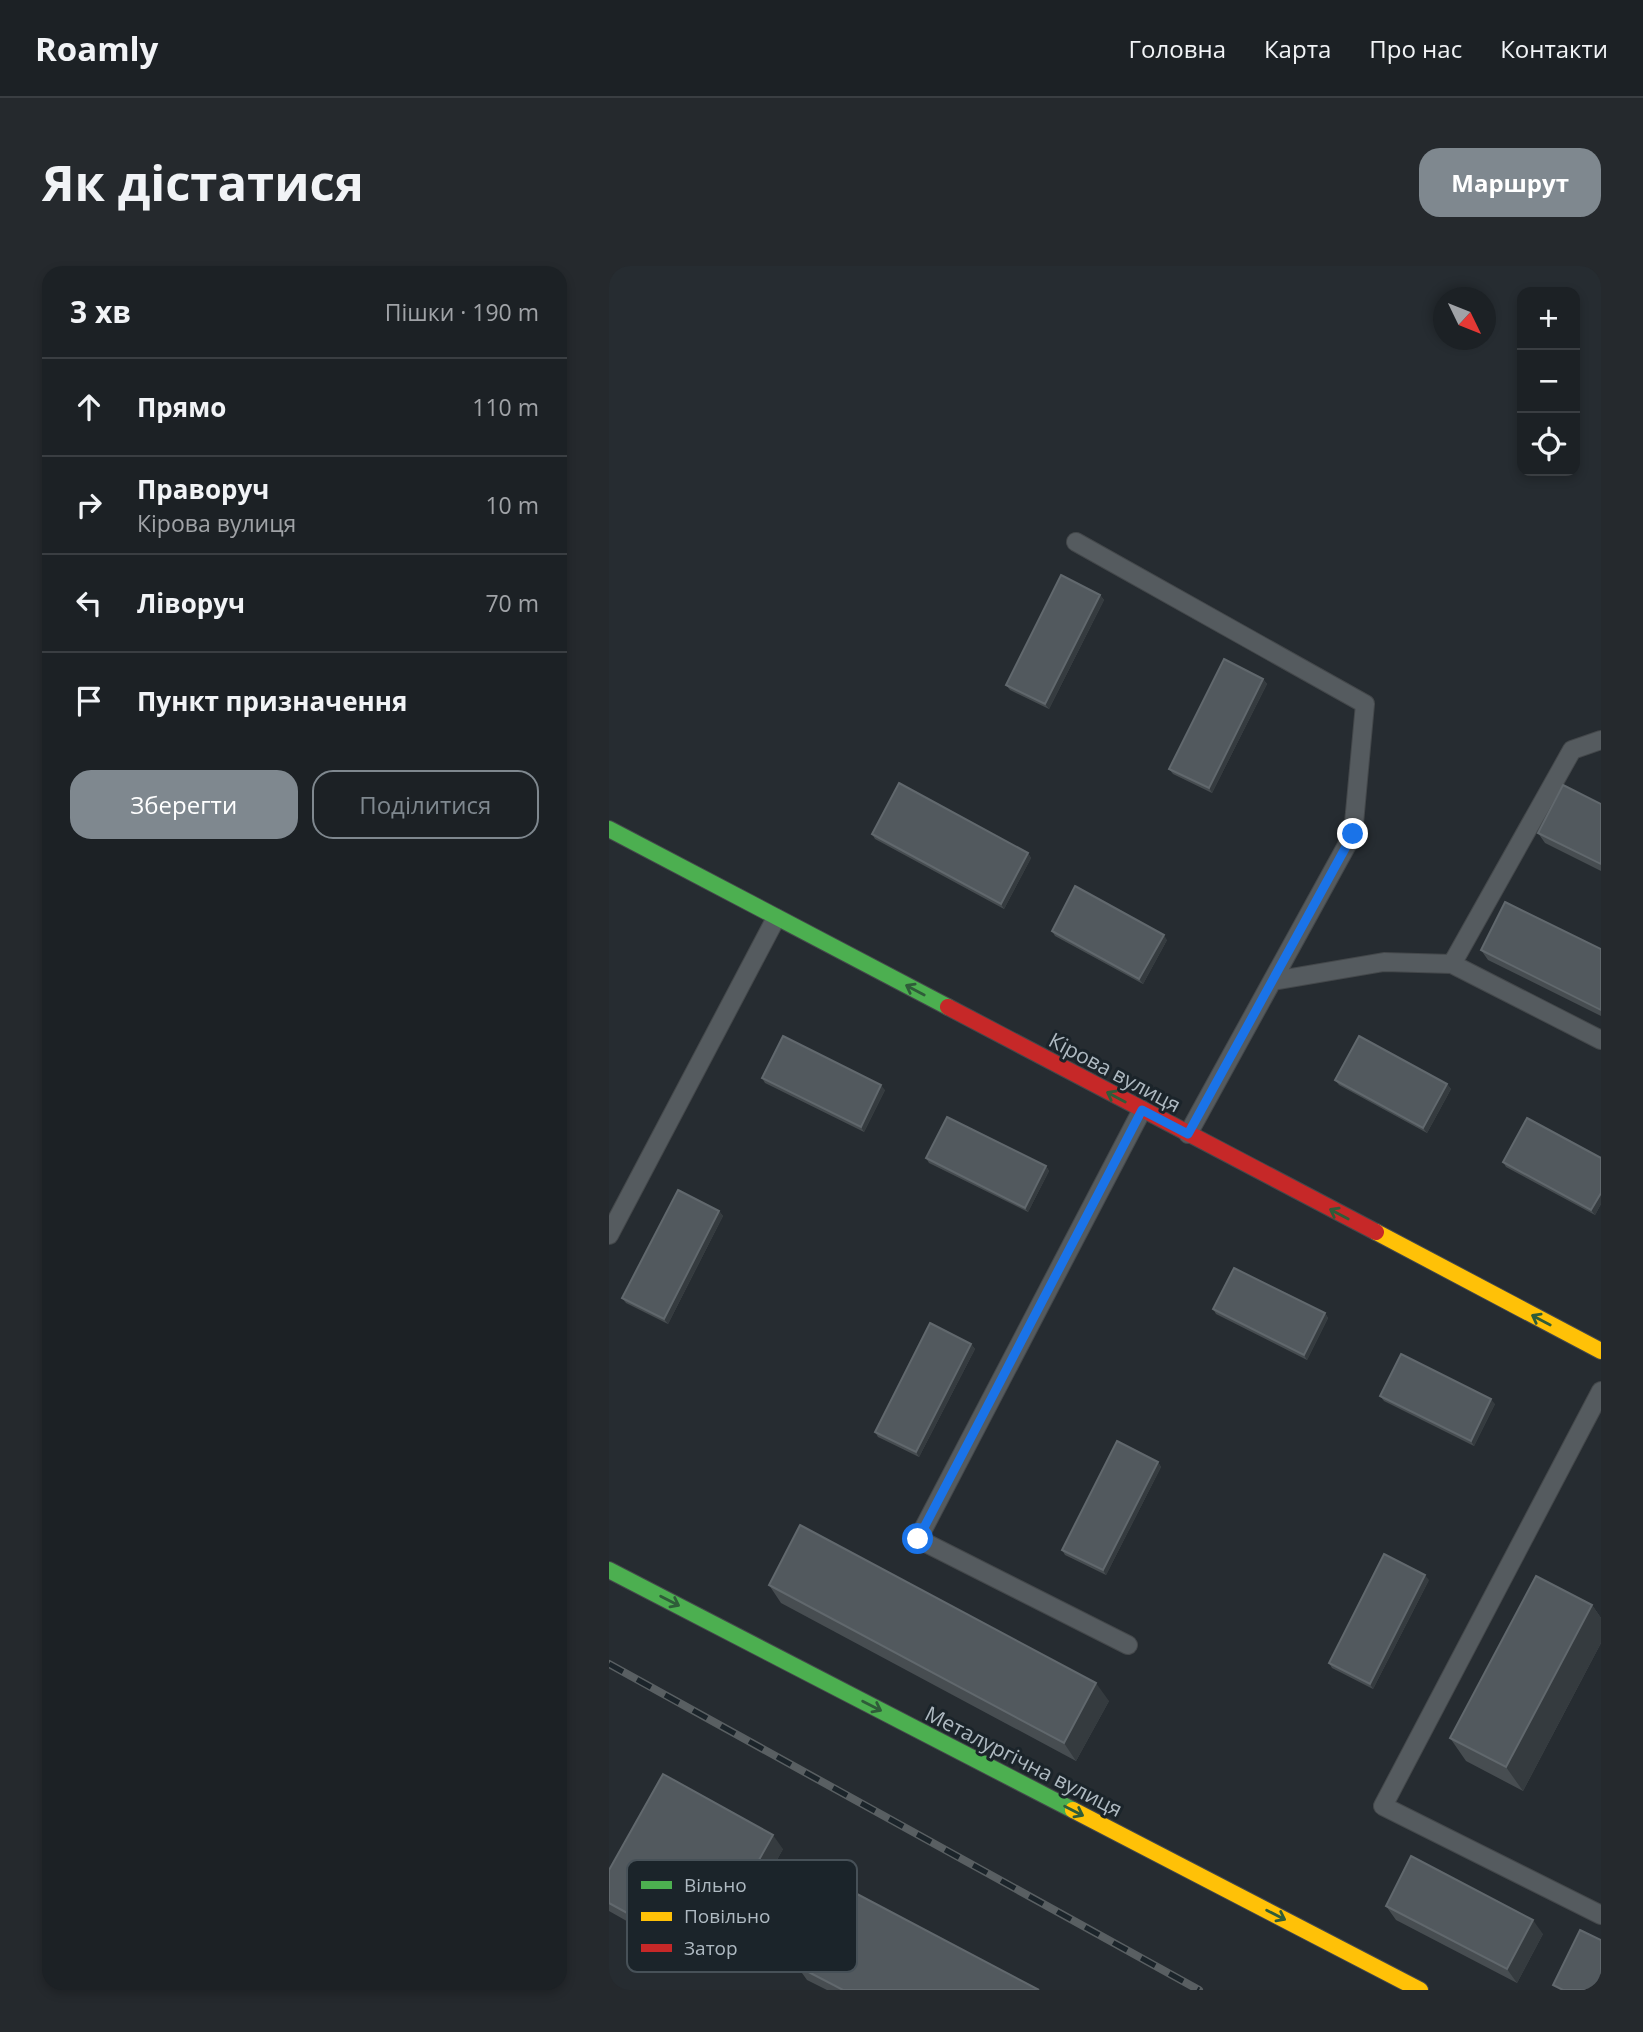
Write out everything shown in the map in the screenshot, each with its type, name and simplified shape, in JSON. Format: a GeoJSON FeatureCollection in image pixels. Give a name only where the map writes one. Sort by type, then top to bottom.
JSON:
{"type":"FeatureCollection","features":[{"type":"Feature","properties":{"kind":"street","name":"Кірова вулиця"},"geometry":{"type":"LineString","coordinates":[[609,830],[1601,1351]]}},
{"type":"Feature","properties":{"kind":"street","name":"Металургічна вулиця"},"geometry":{"type":"LineString","coordinates":[[609,1570],[1420,1990]]}},
{"type":"Feature","properties":{"kind":"lane"},"geometry":{"type":"LineString","coordinates":[[1076,542],[1365,704],[1353,834],[1188,1134]]}},
{"type":"Feature","properties":{"kind":"lane"},"geometry":{"type":"LineString","coordinates":[[1452,964],[1573,750],[1601,740]]}},
{"type":"Feature","properties":{"kind":"lane"},"geometry":{"type":"LineString","coordinates":[[609,1235],[776,918]]}},
{"type":"Feature","properties":{"kind":"lane"},"geometry":{"type":"LineString","coordinates":[[1273,981],[1384,962],[1452,964],[1601,1040]]}},
{"type":"Feature","properties":{"kind":"lane"},"geometry":{"type":"LineString","coordinates":[[1128,1645],[918,1539],[1142,1110]]}},
{"type":"Feature","properties":{"kind":"lane"},"geometry":{"type":"LineString","coordinates":[[1601,1391],[1383,1806],[1601,1915]]}},
{"type":"Feature","properties":{"kind":"building"},"geometry":{"type":"Polygon","coordinates":[[[1061,575],[1100,595],[1045,704],[1006,685],[1061,575]]]}},
{"type":"Feature","properties":{"kind":"building"},"geometry":{"type":"Polygon","coordinates":[[[1224,659],[1263,679],[1209,788],[1169,769],[1224,659]]]}},
{"type":"Feature","properties":{"kind":"building"},"geometry":{"type":"Polygon","coordinates":[[[899,783],[1028,853],[1001,904],[872,834],[899,783]]]}},
{"type":"Feature","properties":{"kind":"building"},"geometry":{"type":"Polygon","coordinates":[[[1563,785],[1601,804],[1601,864],[1538,833],[1563,785]]]}},
{"type":"Feature","properties":{"kind":"building"},"geometry":{"type":"Polygon","coordinates":[[[1075,886],[1164,935],[1139,979],[1052,931],[1075,886]]]}},
{"type":"Feature","properties":{"kind":"building"},"geometry":{"type":"Polygon","coordinates":[[[1505,902],[1601,949],[1601,1010],[1481,950],[1505,902]]]}},
{"type":"Feature","properties":{"kind":"building"},"geometry":{"type":"Polygon","coordinates":[[[783,1036],[881,1085],[861,1127],[762,1078],[783,1036]]]}},
{"type":"Feature","properties":{"kind":"building"},"geometry":{"type":"Polygon","coordinates":[[[1359,1036],[1447,1084],[1423,1128],[1335,1080],[1359,1036]]]}},
{"type":"Feature","properties":{"kind":"building"},"geometry":{"type":"Polygon","coordinates":[[[947,1117],[1046,1166],[1025,1208],[926,1158],[947,1117]]]}},
{"type":"Feature","properties":{"kind":"building"},"geometry":{"type":"Polygon","coordinates":[[[1527,1118],[1601,1158],[1601,1193],[1591,1210],[1503,1162],[1527,1118]]]}},
{"type":"Feature","properties":{"kind":"building"},"geometry":{"type":"Polygon","coordinates":[[[678,1190],[719,1211],[664,1319],[622,1298],[678,1190]]]}},
{"type":"Feature","properties":{"kind":"building"},"geometry":{"type":"Polygon","coordinates":[[[1234,1268],[1325,1313],[1304,1355],[1213,1309],[1234,1268]]]}},
{"type":"Feature","properties":{"kind":"building"},"geometry":{"type":"Polygon","coordinates":[[[930,1323],[971,1344],[916,1452],[875,1432],[930,1323]]]}},
{"type":"Feature","properties":{"kind":"building"},"geometry":{"type":"Polygon","coordinates":[[[1401,1354],[1491,1399],[1471,1441],[1380,1396],[1401,1354]]]}},
{"type":"Feature","properties":{"kind":"building"},"geometry":{"type":"Polygon","coordinates":[[[1117,1441],[1158,1462],[1103,1570],[1062,1550],[1117,1441]]]}},
{"type":"Feature","properties":{"kind":"building"},"geometry":{"type":"Polygon","coordinates":[[[800,1525],[1096,1683],[1064,1743],[769,1585],[800,1525]]]}},
{"type":"Feature","properties":{"kind":"building"},"geometry":{"type":"Polygon","coordinates":[[[1384,1554],[1425,1575],[1370,1684],[1329,1663],[1384,1554]]]}},
{"type":"Feature","properties":{"kind":"building"},"geometry":{"type":"Polygon","coordinates":[[[1536,1576],[1592,1605],[1506,1767],[1450,1738],[1536,1576]]]}},
{"type":"Feature","properties":{"kind":"building"},"geometry":{"type":"Polygon","coordinates":[[[663,1774],[773,1835],[759,1860],[627,1860],[627,1913],[609,1903],[609,1870],[663,1774]]]}},
{"type":"Feature","properties":{"kind":"building"},"geometry":{"type":"Polygon","coordinates":[[[1411,1856],[1533,1920],[1507,1969],[1386,1906],[1411,1856]]]}},
{"type":"Feature","properties":{"kind":"building"},"geometry":{"type":"Polygon","coordinates":[[[857,1894],[1039,1990],[843,1990],[808,1972],[857,1972],[857,1894]]]}},
{"type":"Feature","properties":{"kind":"building"},"geometry":{"type":"Polygon","coordinates":[[[1580,1930],[1601,1940],[1601,1990],[1563,1990],[1553,1985],[1580,1930]]]}},
{"type":"Feature","properties":{"kind":"railway"},"geometry":{"type":"LineString","coordinates":[[609,1664],[1199,1990]]}},
{"type":"Feature","properties":{"kind":"traffic: fast"},"geometry":{"type":"LineString","coordinates":[[609,829],[948,1007]]}},
{"type":"Feature","properties":{"kind":"traffic: fast"},"geometry":{"type":"LineString","coordinates":[[609,1570],[1073,1810]]}},
{"type":"Feature","properties":{"kind":"traffic: slow"},"geometry":{"type":"LineString","coordinates":[[1376,1232],[1601,1351]]}},
{"type":"Feature","properties":{"kind":"traffic: slow"},"geometry":{"type":"LineString","coordinates":[[1073,1810],[1420,1990]]}},
{"type":"Feature","properties":{"kind":"traffic: jam"},"geometry":{"type":"LineString","coordinates":[[948,1007],[1376,1232]]}},
{"type":"Feature","properties":{"kind":"route"},"geometry":{"type":"LineString","coordinates":[[918,1539],[1142,1110],[1188,1134],[1353,834]]}}]}
